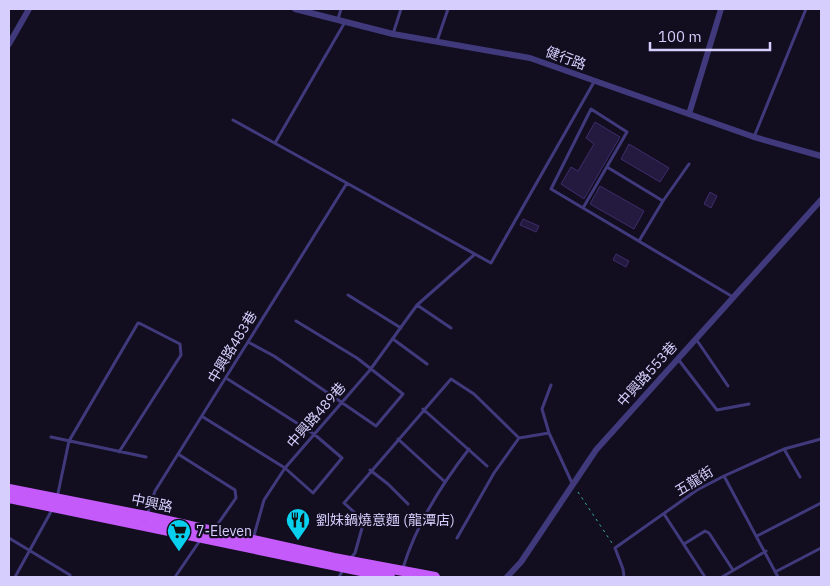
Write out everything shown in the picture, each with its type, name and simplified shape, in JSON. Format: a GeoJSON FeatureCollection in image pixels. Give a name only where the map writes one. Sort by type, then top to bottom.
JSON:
{"type":"FeatureCollection","features":[{"type":"Feature","properties":{"kind":"main road","name":"中興路"},"geometry":{"type":"LineString","coordinates":[[9,489],[55,503]]}},
{"type":"Feature","properties":{"kind":"main road","name":"中興路"},"geometry":{"type":"LineString","coordinates":[[9,498],[55,503],[206,532],[344,568],[390,577]]}},
{"type":"Feature","properties":{"kind":"main road","name":"中興路"},"geometry":{"type":"LineString","coordinates":[[206,532],[252,544]]}},
{"type":"Feature","properties":{"kind":"main road","name":"中興路"},"geometry":{"type":"LineString","coordinates":[[344,568],[402,571],[435,577]]}},
{"type":"Feature","properties":{"kind":"street"},"geometry":{"type":"LineString","coordinates":[[9,44],[28,9]]}},
{"type":"Feature","properties":{"kind":"street","name":"健行路"},"geometry":{"type":"LineString","coordinates":[[295,9],[393,34],[530,58],[754,137],[821,156]]}},
{"type":"Feature","properties":{"kind":"street"},"geometry":{"type":"LineString","coordinates":[[690,114],[721,9]]}},
{"type":"Feature","properties":{"kind":"street","name":"中興路553巷"},"geometry":{"type":"LineString","coordinates":[[508,577],[521,562],[572,483],[596,450],[821,200]]}},
{"type":"Feature","properties":{"kind":"lane"},"geometry":{"type":"LineString","coordinates":[[338,20],[341,9]]}},
{"type":"Feature","properties":{"kind":"lane"},"geometry":{"type":"LineString","coordinates":[[393,34],[402,9]]}},
{"type":"Feature","properties":{"kind":"lane"},"geometry":{"type":"LineString","coordinates":[[436,42],[448,9]]}},
{"type":"Feature","properties":{"kind":"lane"},"geometry":{"type":"LineString","coordinates":[[754,137],[806,9]]}},
{"type":"Feature","properties":{"kind":"lane"},"geometry":{"type":"LineString","coordinates":[[275,144],[346,22]]}},
{"type":"Feature","properties":{"kind":"lane"},"geometry":{"type":"LineString","coordinates":[[233,120],[491,263],[595,81]]}},
{"type":"Feature","properties":{"kind":"lane"},"geometry":{"type":"LineString","coordinates":[[583,208],[627,132],[591,109],[551,189],[734,298]]}},
{"type":"Feature","properties":{"kind":"lane"},"geometry":{"type":"LineString","coordinates":[[639,241],[663,200],[689,164]]}},
{"type":"Feature","properties":{"kind":"lane"},"geometry":{"type":"LineString","coordinates":[[607,167],[663,200]]}},
{"type":"Feature","properties":{"kind":"lane","name":"中興路483巷"},"geometry":{"type":"LineString","coordinates":[[145,520],[155,491],[203,417],[347,183]]}},
{"type":"Feature","properties":{"kind":"lane","name":"中興路489巷"},"geometry":{"type":"LineString","coordinates":[[252,544],[264,500],[285,468],[370,370],[417,305],[475,254]]}},
{"type":"Feature","properties":{"kind":"lane"},"geometry":{"type":"LineString","coordinates":[[348,295],[401,328]]}},
{"type":"Feature","properties":{"kind":"lane"},"geometry":{"type":"LineString","coordinates":[[417,305],[451,328]]}},
{"type":"Feature","properties":{"kind":"lane"},"geometry":{"type":"LineString","coordinates":[[248,342],[274,356],[376,426],[403,394],[357,358],[296,321]]}},
{"type":"Feature","properties":{"kind":"lane"},"geometry":{"type":"LineString","coordinates":[[15,577],[55,503],[69,441],[138,323],[180,344],[181,355],[119,452]]}},
{"type":"Feature","properties":{"kind":"lane"},"geometry":{"type":"LineString","coordinates":[[695,338],[728,386]]}},
{"type":"Feature","properties":{"kind":"lane"},"geometry":{"type":"LineString","coordinates":[[393,339],[426,364]]}},
{"type":"Feature","properties":{"kind":"lane"},"geometry":{"type":"LineString","coordinates":[[678,358],[717,410],[749,404]]}},
{"type":"Feature","properties":{"kind":"lane"},"geometry":{"type":"LineString","coordinates":[[203,417],[285,468],[313,492],[342,458],[314,434],[226,378]]}},
{"type":"Feature","properties":{"kind":"lane"},"geometry":{"type":"LineString","coordinates":[[344,568],[355,553],[364,521],[344,503],[370,470],[451,379],[474,394],[519,438]]}},
{"type":"Feature","properties":{"kind":"lane"},"geometry":{"type":"LineString","coordinates":[[551,385],[542,409],[549,432],[572,483]]}},
{"type":"Feature","properties":{"kind":"lane"},"geometry":{"type":"LineString","coordinates":[[423,409],[487,466]]}},
{"type":"Feature","properties":{"kind":"lane"},"geometry":{"type":"LineString","coordinates":[[457,538],[494,473],[519,438],[549,432]]}},
{"type":"Feature","properties":{"kind":"lane"},"geometry":{"type":"LineString","coordinates":[[51,437],[146,457]]}},
{"type":"Feature","properties":{"kind":"lane"},"geometry":{"type":"LineString","coordinates":[[398,439],[444,481]]}},
{"type":"Feature","properties":{"kind":"lane","name":"五龍街"},"geometry":{"type":"LineString","coordinates":[[615,548],[697,490],[784,449],[821,439]]}},
{"type":"Feature","properties":{"kind":"lane"},"geometry":{"type":"LineString","coordinates":[[402,571],[409,548],[444,481],[469,449]]}},
{"type":"Feature","properties":{"kind":"lane"},"geometry":{"type":"LineString","coordinates":[[784,449],[800,477]]}},
{"type":"Feature","properties":{"kind":"lane"},"geometry":{"type":"LineString","coordinates":[[175,577],[206,532],[236,498],[235,490],[178,454]]}},
{"type":"Feature","properties":{"kind":"lane"},"geometry":{"type":"LineString","coordinates":[[370,470],[388,484],[408,504]]}},
{"type":"Feature","properties":{"kind":"lane"},"geometry":{"type":"LineString","coordinates":[[724,476],[777,571],[778,577]]}},
{"type":"Feature","properties":{"kind":"lane"},"geometry":{"type":"LineString","coordinates":[[757,536],[821,503]]}},
{"type":"Feature","properties":{"kind":"lane"},"geometry":{"type":"LineString","coordinates":[[664,514],[705,577]]}},
{"type":"Feature","properties":{"kind":"lane"},"geometry":{"type":"LineString","coordinates":[[684,544],[705,531],[709,533],[733,570]]}},
{"type":"Feature","properties":{"kind":"lane"},"geometry":{"type":"LineString","coordinates":[[9,538],[70,575]]}},
{"type":"Feature","properties":{"kind":"lane"},"geometry":{"type":"LineString","coordinates":[[615,548],[624,577]]}},
{"type":"Feature","properties":{"kind":"lane"},"geometry":{"type":"LineString","coordinates":[[777,571],[821,548]]}},
{"type":"Feature","properties":{"kind":"lane"},"geometry":{"type":"LineString","coordinates":[[722,577],[766,551]]}},
{"type":"Feature","properties":{"kind":"path"},"geometry":{"type":"LineString","coordinates":[[572,483],[615,548]]}},
{"type":"Feature","properties":{"kind":"building"},"geometry":{"type":"Polygon","coordinates":[[[595,122],[620,137],[584,199],[561,184],[571,167],[578,171],[594,144],[586,138],[595,122]]]}},
{"type":"Feature","properties":{"kind":"building"},"geometry":{"type":"Polygon","coordinates":[[[629,144],[669,168],[660,182],[621,159],[629,144]]]}},
{"type":"Feature","properties":{"kind":"building"},"geometry":{"type":"Polygon","coordinates":[[[600,186],[644,211],[634,229],[590,204],[600,186]]]}},
{"type":"Feature","properties":{"kind":"building"},"geometry":{"type":"Polygon","coordinates":[[[710,192],[717,196],[711,208],[704,204],[710,192]]]}},
{"type":"Feature","properties":{"kind":"building"},"geometry":{"type":"Polygon","coordinates":[[[523,219],[539,226],[536,232],[520,225],[523,219]]]}},
{"type":"Feature","properties":{"kind":"building"},"geometry":{"type":"Polygon","coordinates":[[[616,254],[629,261],[626,267],[613,260],[616,254]]]}},
{"type":"Feature","properties":{"kind":"place","name":"劉妹鍋燒意麵 (龍潭店)"},"geometry":{"type":"Point","coordinates":[298,541]}},
{"type":"Feature","properties":{"kind":"place","name":"7-Eleven"},"geometry":{"type":"Point","coordinates":[179,552]}}]}
